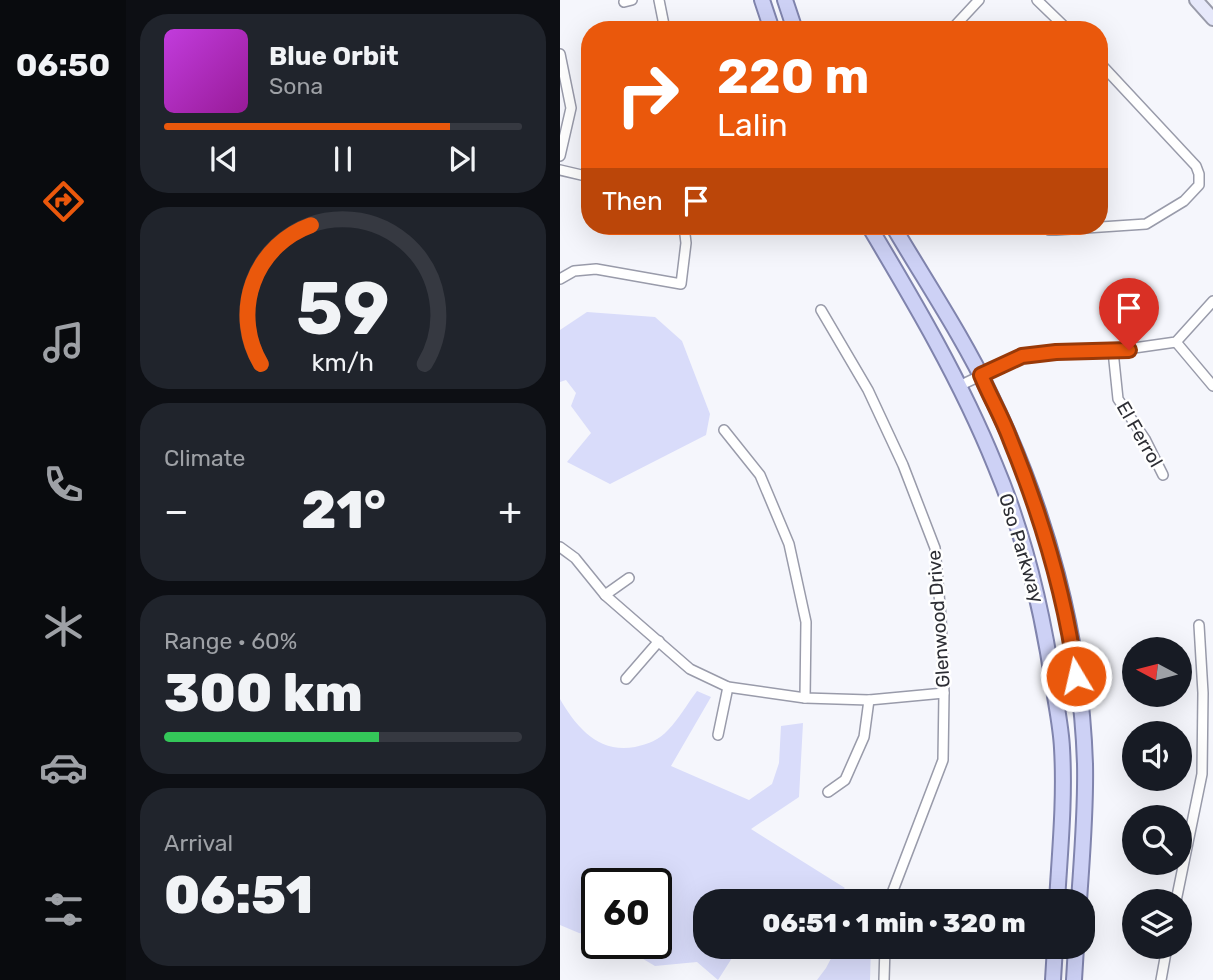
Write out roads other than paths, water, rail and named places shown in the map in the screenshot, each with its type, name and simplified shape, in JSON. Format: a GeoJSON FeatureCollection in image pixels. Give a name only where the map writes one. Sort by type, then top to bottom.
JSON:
{"type":"FeatureCollection","features":[{"type":"Feature","properties":{"kind":"main road"},"geometry":{"type":"LineString","coordinates":[[762,0],[769,21]]}},
{"type":"Feature","properties":{"kind":"main road"},"geometry":{"type":"LineString","coordinates":[[785,0],[792,21]]}},
{"type":"Feature","properties":{"kind":"main road"},"geometry":{"type":"LineString","coordinates":[[1196,0],[1213,19]]}},
{"type":"Feature","properties":{"kind":"main road","name":"Oso Parkway"},"geometry":{"type":"LineString","coordinates":[[874,235],[923,316],[983,436],[1010,505],[1042,616],[1062,746],[1058,889]]}},
{"type":"Feature","properties":{"kind":"main road","name":"Oso Parkway"},"geometry":{"type":"LineString","coordinates":[[899,235],[981,375],[1011,440],[1053,561],[1067,621],[1084,748],[1085,810],[1080,889]]}},
{"type":"Feature","properties":{"kind":"main road"},"geometry":{"type":"LineString","coordinates":[[1052,980],[1054,959]]}},
{"type":"Feature","properties":{"kind":"main road"},"geometry":{"type":"LineString","coordinates":[[1074,980],[1075,959]]}},
{"type":"Feature","properties":{"kind":"street"},"geometry":{"type":"LineString","coordinates":[[661,0],[664,21]]}},
{"type":"Feature","properties":{"kind":"street"},"geometry":{"type":"LineString","coordinates":[[959,21],[979,0]]}},
{"type":"Feature","properties":{"kind":"street"},"geometry":{"type":"LineString","coordinates":[[1037,0],[1059,21]]}},
{"type":"Feature","properties":{"kind":"street"},"geometry":{"type":"LineString","coordinates":[[560,54],[570,108],[560,156]]}},
{"type":"Feature","properties":{"kind":"street"},"geometry":{"type":"LineString","coordinates":[[1108,72],[1196,166],[1199,174],[1199,185],[1184,201],[1146,223],[1108,226]]}},
{"type":"Feature","properties":{"kind":"street"},"geometry":{"type":"LineString","coordinates":[[560,170],[581,175]]}},
{"type":"Feature","properties":{"kind":"street"},"geometry":{"type":"LineString","coordinates":[[560,279],[574,271],[596,268],[680,285],[685,235]]}},
{"type":"Feature","properties":{"kind":"street"},"geometry":{"type":"LineString","coordinates":[[959,386],[1022,356],[1056,352],[1113,351],[1176,342],[1213,301]]}},
{"type":"Feature","properties":{"kind":"street","name":"Glenwood Drive"},"geometry":{"type":"LineString","coordinates":[[821,310],[868,390],[902,465],[934,548],[941,617],[943,760],[894,889]]}},
{"type":"Feature","properties":{"kind":"street"},"geometry":{"type":"LineString","coordinates":[[1176,342],[1213,386]]}},
{"type":"Feature","properties":{"kind":"street","name":"El Ferrol"},"geometry":{"type":"LineString","coordinates":[[1113,351],[1118,399],[1145,439],[1163,475]]}},
{"type":"Feature","properties":{"kind":"street"},"geometry":{"type":"LineString","coordinates":[[723,430],[760,475],[789,544],[806,622],[805,698]]}},
{"type":"Feature","properties":{"kind":"street"},"geometry":{"type":"LineString","coordinates":[[560,547],[575,558],[605,595],[690,669],[728,687],[805,698],[869,700],[944,693]]}},
{"type":"Feature","properties":{"kind":"street"},"geometry":{"type":"LineString","coordinates":[[605,595],[629,579]]}},
{"type":"Feature","properties":{"kind":"street"},"geometry":{"type":"LineString","coordinates":[[1178,889],[1202,774],[1208,694],[1199,625]]}},
{"type":"Feature","properties":{"kind":"street"},"geometry":{"type":"LineString","coordinates":[[626,679],[659,641]]}},
{"type":"Feature","properties":{"kind":"street"},"geometry":{"type":"LineString","coordinates":[[718,735],[728,687]]}},
{"type":"Feature","properties":{"kind":"street"},"geometry":{"type":"LineString","coordinates":[[828,792],[845,780],[864,737],[869,700]]}},
{"type":"Feature","properties":{"kind":"street"},"geometry":{"type":"LineString","coordinates":[[884,959],[884,980]]}},
{"type":"Feature","properties":{"kind":"street"},"geometry":{"type":"LineString","coordinates":[[1161,980],[1165,959]]}}]}
